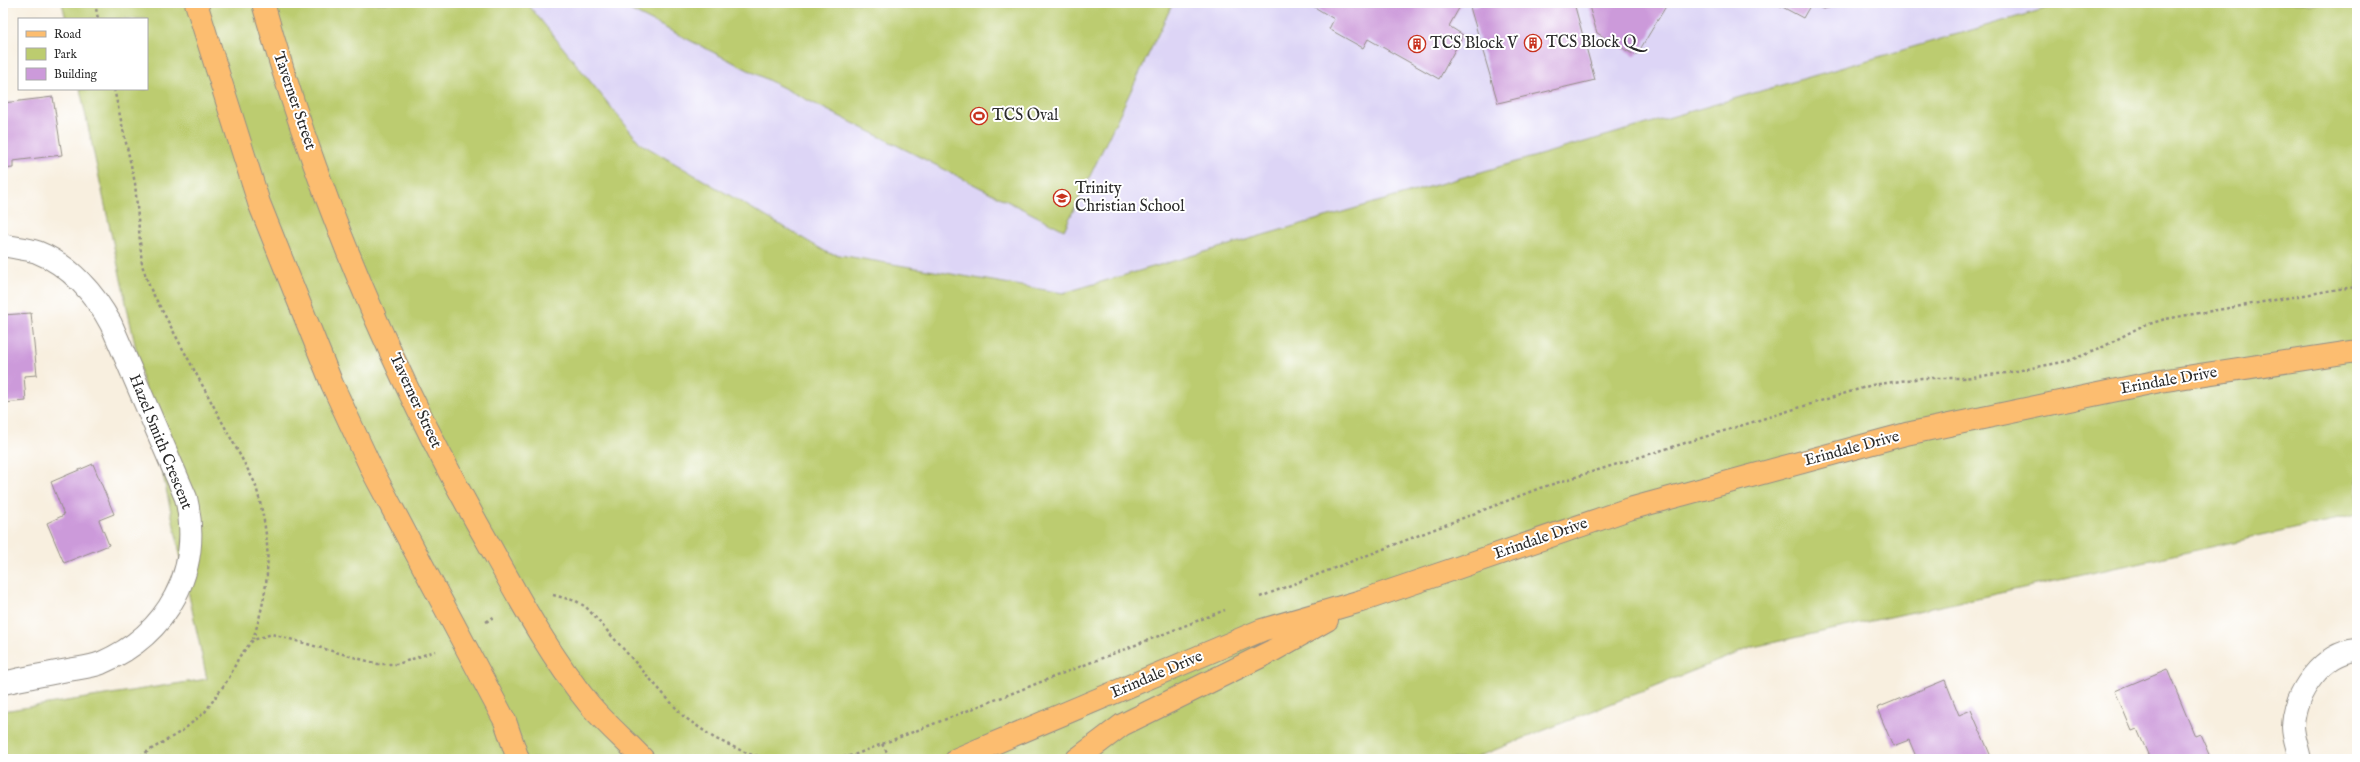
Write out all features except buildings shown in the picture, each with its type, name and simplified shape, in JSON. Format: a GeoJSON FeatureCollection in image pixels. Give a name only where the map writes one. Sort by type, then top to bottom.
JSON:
{"type":"FeatureCollection","features":[{"type":"Feature","properties":{"kind":"main road"},"geometry":{"type":"LineString","coordinates":[[196,3],[259,203],[332,384],[373,472],[505,721],[518,759]]}},
{"type":"Feature","properties":{"kind":"main road","name":"Taverner Street"},"geometry":{"type":"LineString","coordinates":[[263,3],[279,61],[346,248],[432,439],[471,514],[540,635],[590,705],[643,759]]}},
{"type":"Feature","properties":{"kind":"main road","name":"Erindale Drive"},"geometry":{"type":"LineString","coordinates":[[957,759],[1262,630],[1361,601],[1629,509],[1906,434],[2160,381],[2357,351]]}},
{"type":"Feature","properties":{"kind":"main road","name":"Erindale Drive"},"geometry":{"type":"LineString","coordinates":[[1077,759],[1122,725],[1272,651],[1361,601]]}},
{"type":"Feature","properties":{"kind":"street","name":"Hazel Smith Crescent"},"geometry":{"type":"LineString","coordinates":[[3,245],[37,252],[73,273],[101,305],[111,324],[186,498],[190,516],[190,552],[180,588],[160,621],[132,647],[100,664],[3,683]]}},
{"type":"Feature","properties":{"kind":"street"},"geometry":{"type":"LineString","coordinates":[[2300,759],[2293,726],[2302,691],[2325,663],[2345,651],[2357,650]]}},
{"type":"Feature","properties":{"kind":"path"},"geometry":{"type":"LineString","coordinates":[[94,3],[98,18]]}},
{"type":"Feature","properties":{"kind":"path"},"geometry":{"type":"LineString","coordinates":[[114,90],[136,183],[142,266],[150,288],[255,483],[264,514],[268,546],[268,577],[263,609],[253,640]]}},
{"type":"Feature","properties":{"kind":"path"},"geometry":{"type":"LineString","coordinates":[[882,744],[891,759]]}},
{"type":"Feature","properties":{"kind":"shaded area","name":"Trinity Christian School"},"geometry":{"type":"Polygon","coordinates":[[[527,3],[2065,3],[1063,293],[828,253],[640,143],[527,3]]]}},
{"type":"Feature","properties":{"kind":"green space"},"geometry":{"type":"Polygon","coordinates":[[[62,3],[527,3],[640,143],[828,253],[1063,293],[2065,3],[2357,3],[2357,515],[1753,647],[1472,759],[3,759],[3,711],[207,679],[80,90],[148,90],[148,18],[66,18],[62,3]]]}},
{"type":"Feature","properties":{"kind":"green space","name":"TCS Oval"},"geometry":{"type":"Polygon","coordinates":[[[616,3],[1173,3],[1064,230],[616,3]]]}},
{"type":"Feature","properties":{"kind":"place","name":"TCS Block Q"},"geometry":{"type":"Point","coordinates":[1533,43]}},
{"type":"Feature","properties":{"kind":"place","name":"TCS Block V"},"geometry":{"type":"Point","coordinates":[1417,44]}},
{"type":"Feature","properties":{"kind":"place","name":"TCS Oval"},"geometry":{"type":"Point","coordinates":[979,116]}},
{"type":"Feature","properties":{"kind":"place","name":"Trinity Christian School"},"geometry":{"type":"Point","coordinates":[1062,198]}}]}
